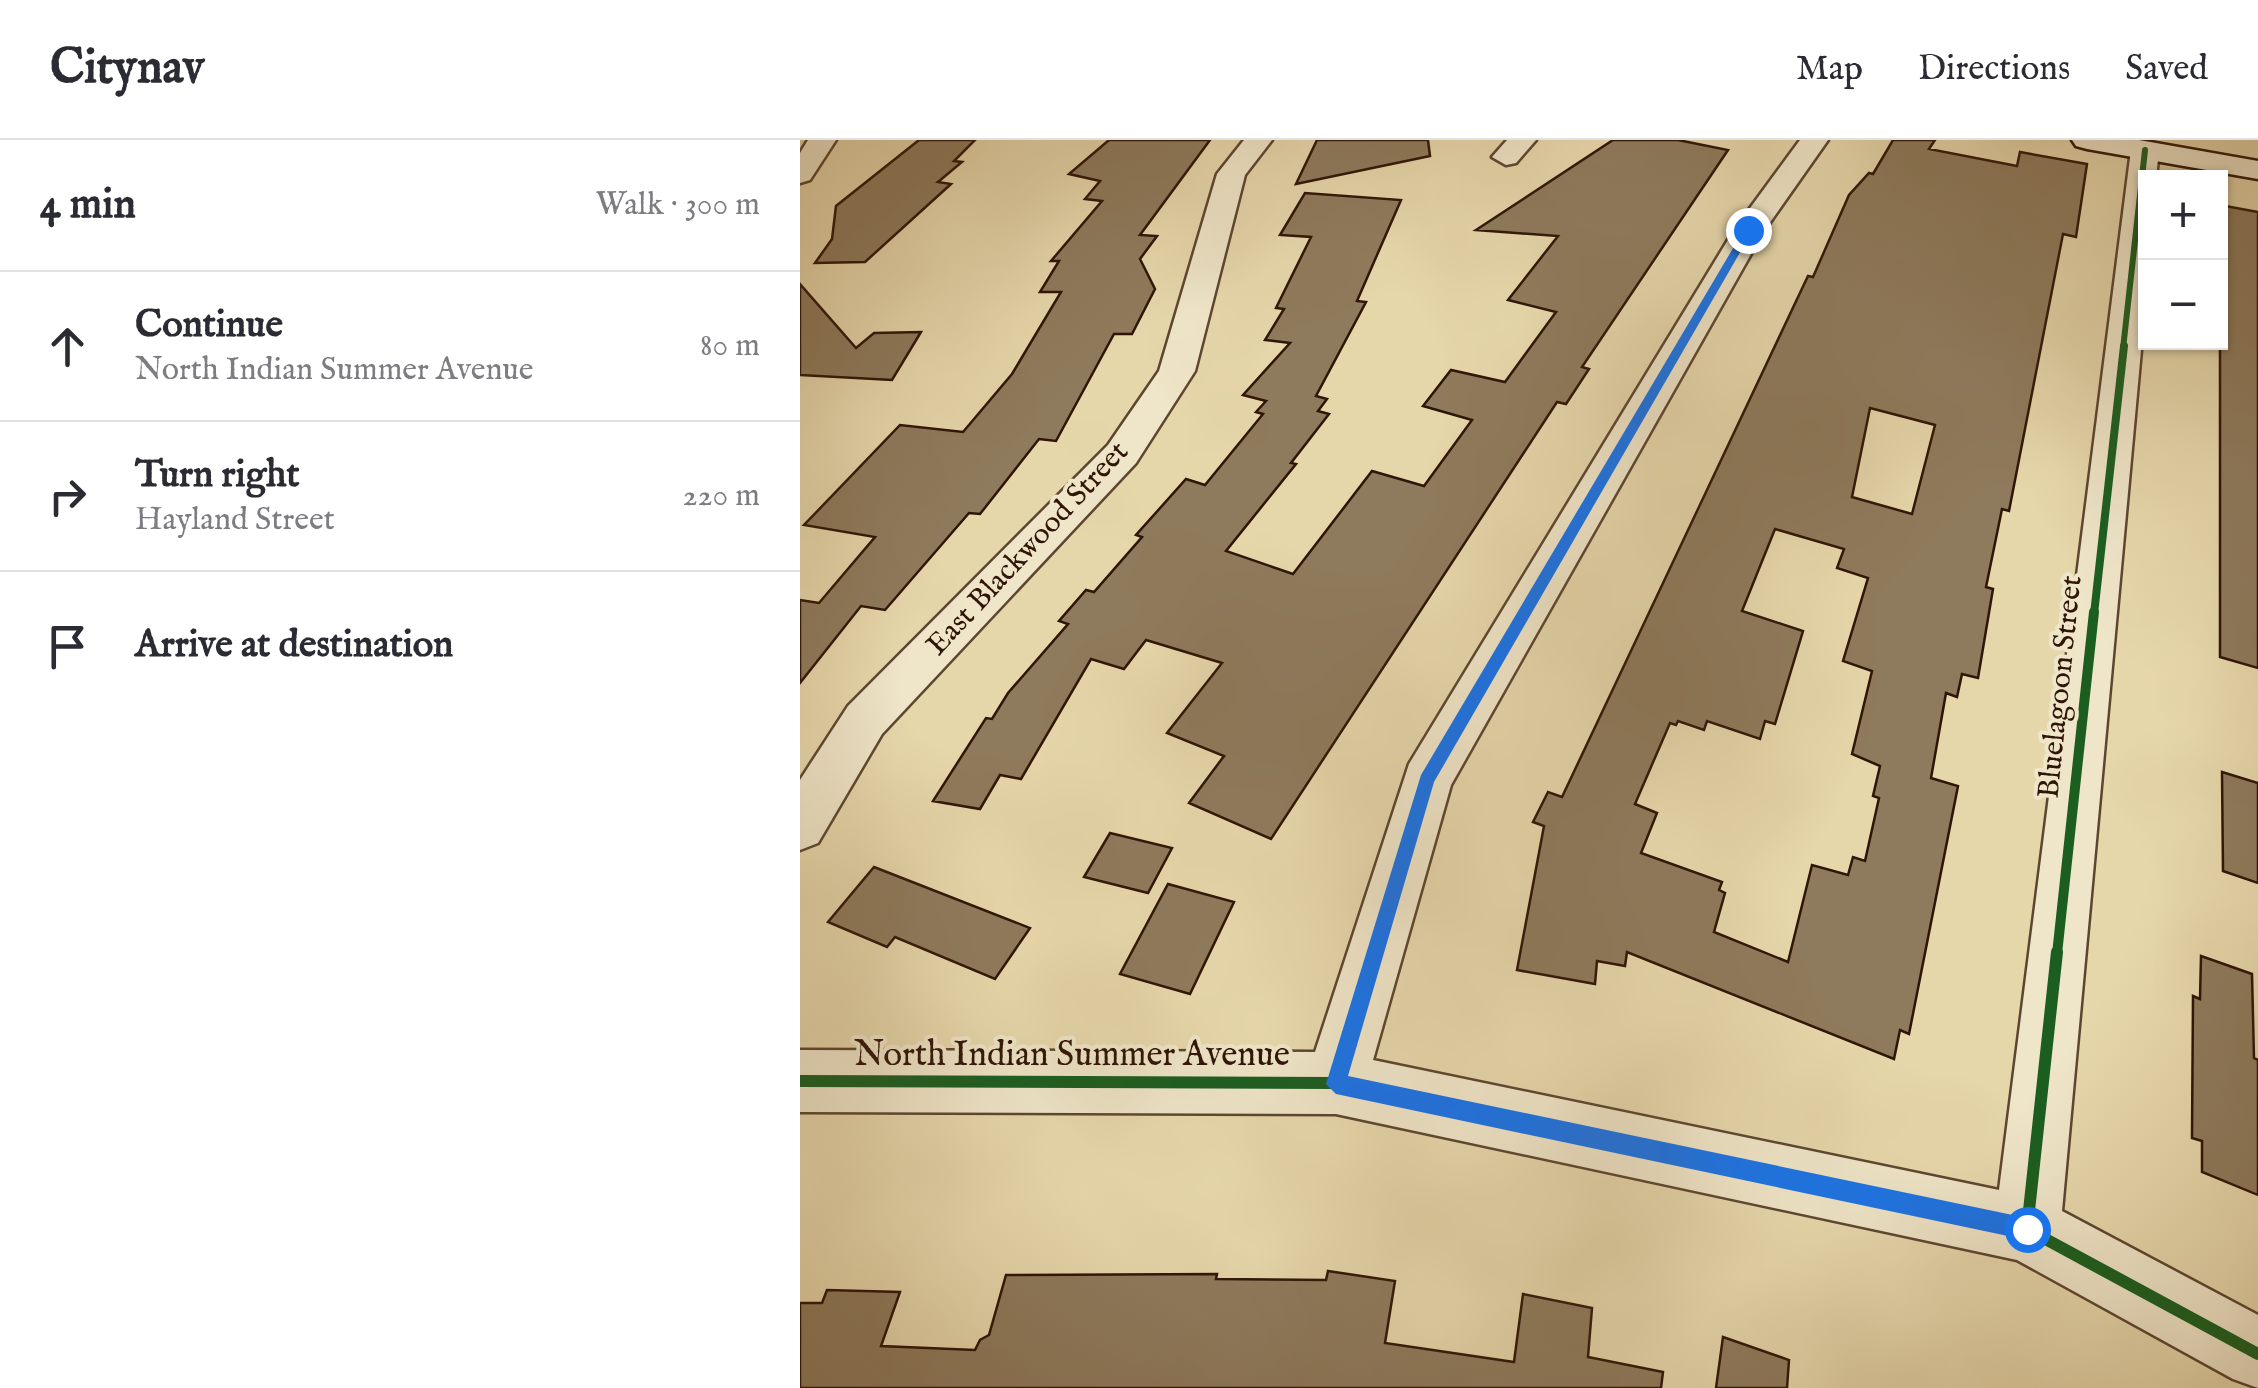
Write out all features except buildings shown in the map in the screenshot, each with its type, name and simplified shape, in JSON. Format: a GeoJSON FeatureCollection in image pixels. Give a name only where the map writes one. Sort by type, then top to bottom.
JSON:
{"type":"FeatureCollection","features":[{"type":"Feature","properties":{"kind":"street"},"geometry":{"type":"LineString","coordinates":[[800,174],[822,140]]}},
{"type":"Feature","properties":{"kind":"street","name":"East Blackwood Street"},"geometry":{"type":"LineString","coordinates":[[800,826],[865,720],[1122,454],[1177,371],[1230,174],[1258,140]]}},
{"type":"Feature","properties":{"kind":"street"},"geometry":{"type":"LineString","coordinates":[[1336,1084],[1427,780],[1748,230],[1814,140]]}},
{"type":"Feature","properties":{"kind":"street"},"geometry":{"type":"LineString","coordinates":[[2087,140],[2258,170]]}},
{"type":"Feature","properties":{"kind":"street","name":"Bluelagoon Street"},"geometry":{"type":"LineString","coordinates":[[2027,1229],[2145,150]]}},
{"type":"Feature","properties":{"kind":"street","name":"North Indian Summer Avenue"},"geometry":{"type":"LineString","coordinates":[[800,1081],[1336,1084],[2027,1229],[2258,1354]]}},
{"type":"Feature","properties":{"kind":"cycle path"},"geometry":{"type":"LineString","coordinates":[[2027,1229],[2145,150]]}},
{"type":"Feature","properties":{"kind":"cycle path"},"geometry":{"type":"LineString","coordinates":[[800,1081],[1336,1083],[2027,1229],[2258,1354]]}},
{"type":"Feature","properties":{"kind":"route"},"geometry":{"type":"LineString","coordinates":[[1748,230],[1427,780],[1336,1084],[2027,1229]]}}]}
